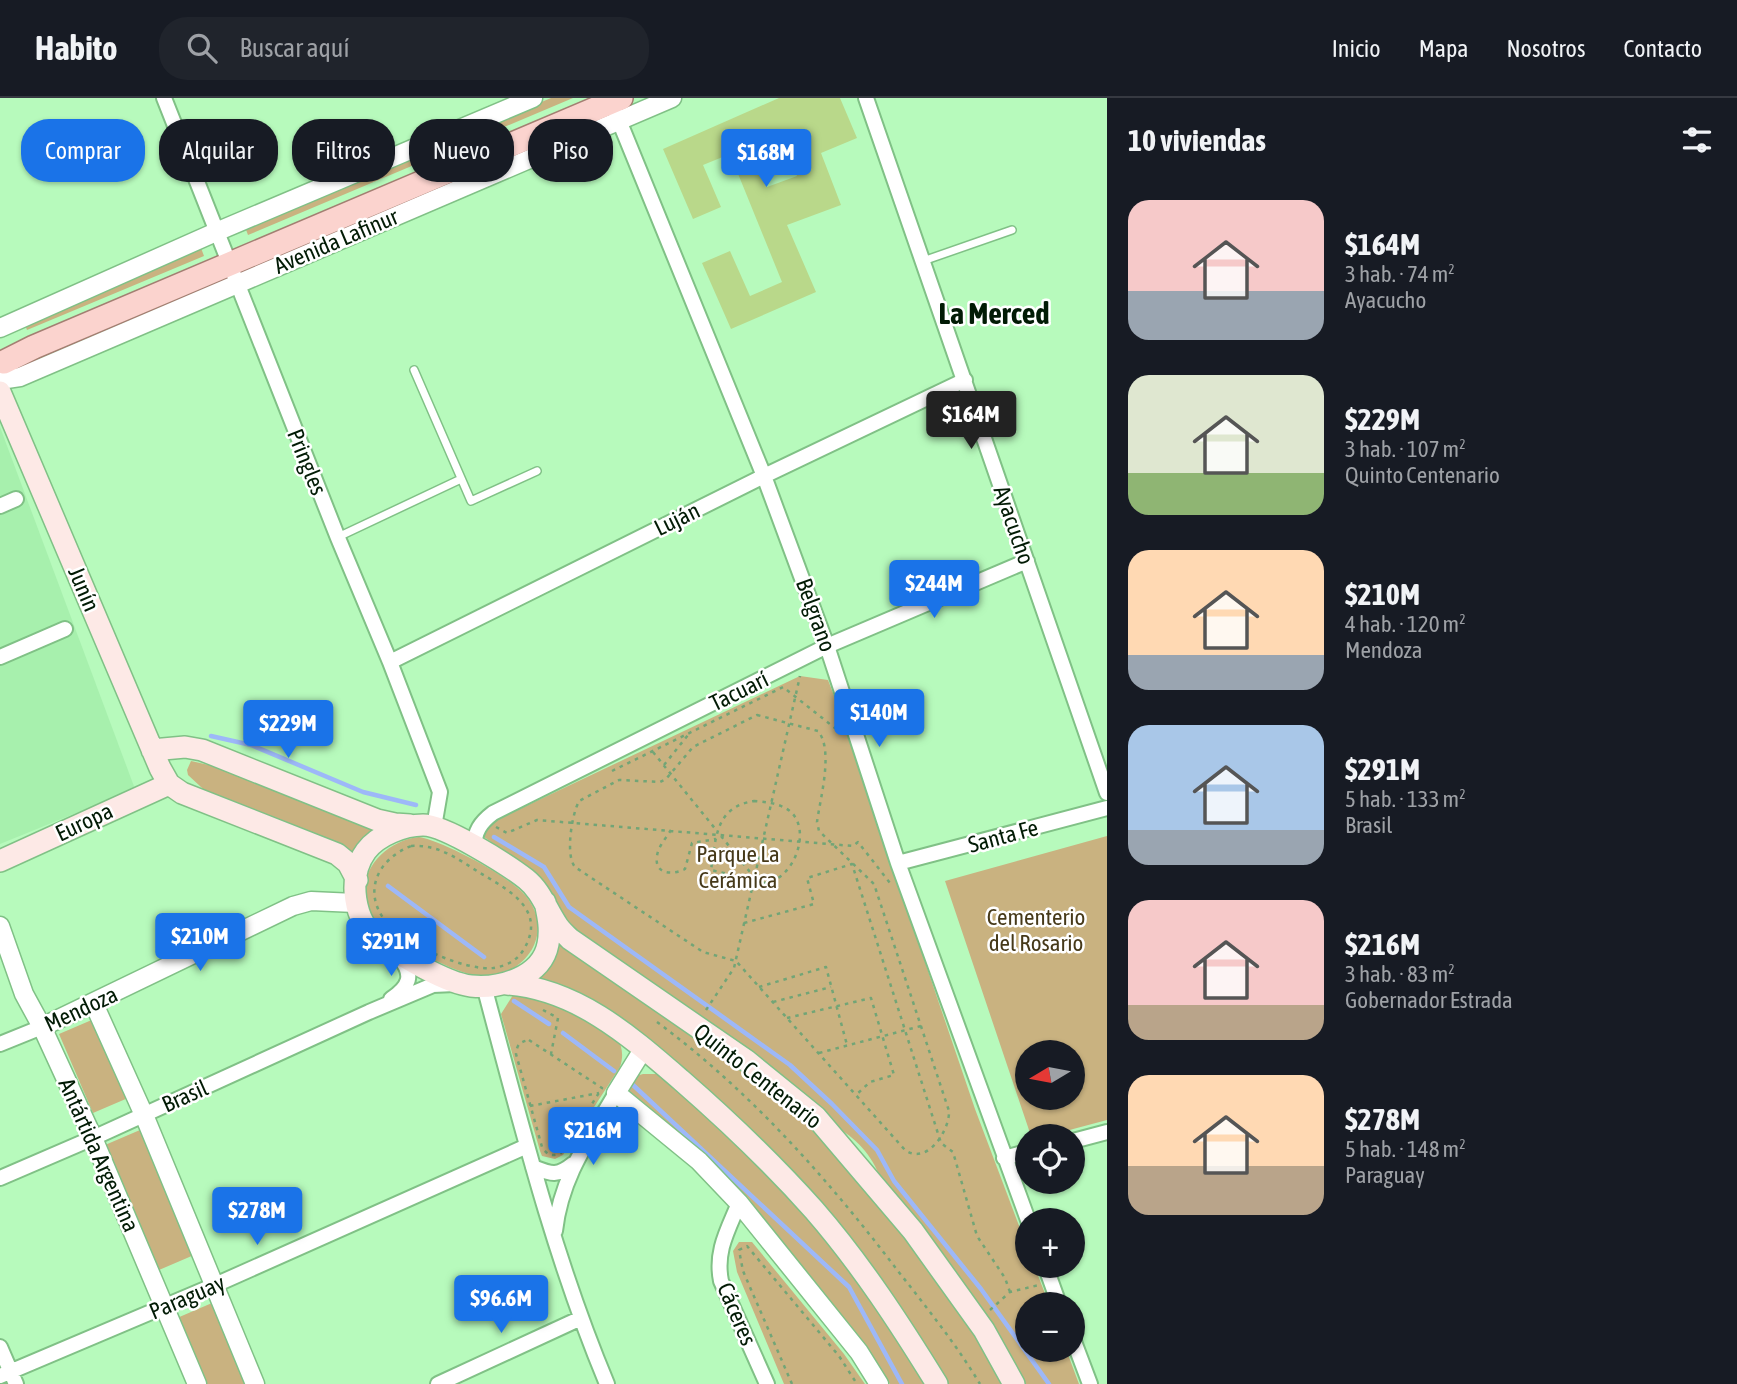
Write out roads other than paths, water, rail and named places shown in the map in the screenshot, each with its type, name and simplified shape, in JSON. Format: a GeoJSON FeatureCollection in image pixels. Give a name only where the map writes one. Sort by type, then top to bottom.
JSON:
{"type":"FeatureCollection","features":[{"type":"Feature","properties":{"kind":"main road","name":"Avenida Lafinur"},"geometry":{"type":"LineString","coordinates":[[1,364],[226,258],[587,98]]}},
{"type":"Feature","properties":{"kind":"main road","name":"Avenida Lafinur"},"geometry":{"type":"LineString","coordinates":[[226,258],[616,105]]}},
{"type":"Feature","properties":{"kind":"main road","name":"Junín"},"geometry":{"type":"LineString","coordinates":[[0,392],[152,750],[169,784]]}},
{"type":"Feature","properties":{"kind":"main road"},"geometry":{"type":"LineString","coordinates":[[152,750],[185,747],[202,750],[377,820],[428,826]]}},
{"type":"Feature","properties":{"kind":"main road"},"geometry":{"type":"LineString","coordinates":[[169,784],[183,793],[337,854],[348,863],[357,880]]}},
{"type":"Feature","properties":{"kind":"main road","name":"Europa"},"geometry":{"type":"LineString","coordinates":[[0,861],[169,784]]}},
{"type":"Feature","properties":{"kind":"main road"},"geometry":{"type":"LineString","coordinates":[[428,826],[398,831],[377,840],[359,863],[355,903],[362,921],[377,939],[411,961],[485,985],[523,985],[573,1001],[644,1048],[733,1125],[815,1211],[898,1321],[937,1384]]}},
{"type":"Feature","properties":{"kind":"main road","name":"Quinto Centenario"},"geometry":{"type":"LineString","coordinates":[[428,826],[450,833],[526,879],[537,889],[556,924],[570,939],[747,1061],[816,1117],[913,1231],[984,1329],[1014,1384]]}},
{"type":"Feature","properties":{"kind":"main road"},"geometry":{"type":"LineString","coordinates":[[485,985],[520,978],[542,959],[548,947],[550,926],[545,902]]}},
{"type":"Feature","properties":{"kind":"street","name":"Pringles"},"geometry":{"type":"LineString","coordinates":[[164,98],[440,792],[428,826]]}},
{"type":"Feature","properties":{"kind":"street","name":"Avenida Lafinur"},"geometry":{"type":"LineString","coordinates":[[0,328],[226,258],[533,98]]}},
{"type":"Feature","properties":{"kind":"street","name":"Avenida Lafinur"},"geometry":{"type":"LineString","coordinates":[[616,105],[672,98]]}},
{"type":"Feature","properties":{"kind":"street","name":"Ayacucho"},"geometry":{"type":"LineString","coordinates":[[866,98],[1107,793]]}},
{"type":"Feature","properties":{"kind":"street","name":"Belgrano"},"geometry":{"type":"LineString","coordinates":[[616,105],[764,476],[827,646],[891,864],[1004,1158],[1018,1208]]}},
{"type":"Feature","properties":{"kind":"street","name":"Luján"},"geometry":{"type":"LineString","coordinates":[[390,662],[764,476],[965,380]]}},
{"type":"Feature","properties":{"kind":"street"},"geometry":{"type":"LineString","coordinates":[[0,506],[16,499]]}},
{"type":"Feature","properties":{"kind":"street","name":"Tacuarí"},"geometry":{"type":"LineString","coordinates":[[474,847],[479,826],[493,813],[827,646],[1027,561]]}},
{"type":"Feature","properties":{"kind":"street"},"geometry":{"type":"LineString","coordinates":[[0,657],[65,629]]}},
{"type":"Feature","properties":{"kind":"street","name":"Santa Fe"},"geometry":{"type":"LineString","coordinates":[[891,864],[1107,808]]}},
{"type":"Feature","properties":{"kind":"street","name":"Mendoza"},"geometry":{"type":"LineString","coordinates":[[0,1044],[94,1004],[293,906],[311,901],[355,903]]}},
{"type":"Feature","properties":{"kind":"street","name":"Antártida Argentina"},"geometry":{"type":"LineString","coordinates":[[0,926],[24,994],[93,1138],[197,1384]]}},
{"type":"Feature","properties":{"kind":"street","name":"Brasil"},"geometry":{"type":"LineString","coordinates":[[369,1012],[402,992],[410,978],[403,961],[377,939]]}},
{"type":"Feature","properties":{"kind":"street","name":"Brasil"},"geometry":{"type":"LineString","coordinates":[[0,1178],[433,985],[485,985]]}},
{"type":"Feature","properties":{"kind":"street"},"geometry":{"type":"LineString","coordinates":[[485,985],[527,1146],[579,1319],[607,1384]]}},
{"type":"Feature","properties":{"kind":"street"},"geometry":{"type":"LineString","coordinates":[[94,1004],[144,1115],[255,1384]]}},
{"type":"Feature","properties":{"kind":"street"},"geometry":{"type":"LineString","coordinates":[[554,1236],[560,1199],[574,1163],[608,1093],[644,1048]]}},
{"type":"Feature","properties":{"kind":"street"},"geometry":{"type":"LineString","coordinates":[[608,1093],[699,1161],[739,1203],[859,1352],[879,1384]]}},
{"type":"Feature","properties":{"kind":"street"},"geometry":{"type":"LineString","coordinates":[[1085,1138],[1107,1132]]}},
{"type":"Feature","properties":{"kind":"street","name":"Paraguay"},"geometry":{"type":"LineString","coordinates":[[9,1377],[527,1146]]}},
{"type":"Feature","properties":{"kind":"street"},"geometry":{"type":"LineString","coordinates":[[1004,1158],[1015,1155]]}},
{"type":"Feature","properties":{"kind":"street"},"geometry":{"type":"LineString","coordinates":[[533,1167],[548,1173],[563,1173],[574,1163]]}},
{"type":"Feature","properties":{"kind":"street","name":"Cáceres"},"geometry":{"type":"LineString","coordinates":[[739,1203],[720,1251],[718,1264],[721,1281],[767,1384]]}},
{"type":"Feature","properties":{"kind":"street"},"geometry":{"type":"LineString","coordinates":[[438,1384],[579,1319]]}},
{"type":"Feature","properties":{"kind":"street"},"geometry":{"type":"LineString","coordinates":[[0,1347],[9,1377]]}},
{"type":"Feature","properties":{"kind":"street"},"geometry":{"type":"LineString","coordinates":[[1082,1362],[1090,1384]]}},
{"type":"Feature","properties":{"kind":"lane"},"geometry":{"type":"LineString","coordinates":[[923,261],[1012,230]]}},
{"type":"Feature","properties":{"kind":"lane"},"geometry":{"type":"LineString","coordinates":[[414,370],[471,502],[537,471]]}},
{"type":"Feature","properties":{"kind":"lane"},"geometry":{"type":"LineString","coordinates":[[338,538],[461,479]]}},
{"type":"Feature","properties":{"kind":"waterway"},"geometry":{"type":"LineString","coordinates":[[211,736],[251,745],[363,792],[416,805]]}},
{"type":"Feature","properties":{"kind":"waterway"},"geometry":{"type":"LineString","coordinates":[[494,837],[544,867],[569,907],[790,1065],[832,1104],[877,1150],[894,1181],[981,1289],[1049,1384]]}},
{"type":"Feature","properties":{"kind":"waterway"},"geometry":{"type":"LineString","coordinates":[[388,886],[484,957]]}},
{"type":"Feature","properties":{"kind":"waterway"},"geometry":{"type":"LineString","coordinates":[[514,1001],[549,1024]]}},
{"type":"Feature","properties":{"kind":"waterway"},"geometry":{"type":"LineString","coordinates":[[563,1033],[614,1071]]}},
{"type":"Feature","properties":{"kind":"waterway"},"geometry":{"type":"LineString","coordinates":[[633,1085],[849,1287],[902,1384]]}},
{"type":"Feature","properties":{"kind":"district","name":"La Merced"},"geometry":{"type":"Point","coordinates":[994,314]}},
{"type":"Feature","properties":{"kind":"park label","name":"Parque La Cerámica"},"geometry":{"type":"Point","coordinates":[738,867]}},
{"type":"Feature","properties":{"kind":"park label","name":"Cementerio del Rosario"},"geometry":{"type":"Point","coordinates":[1036,930]}}]}
